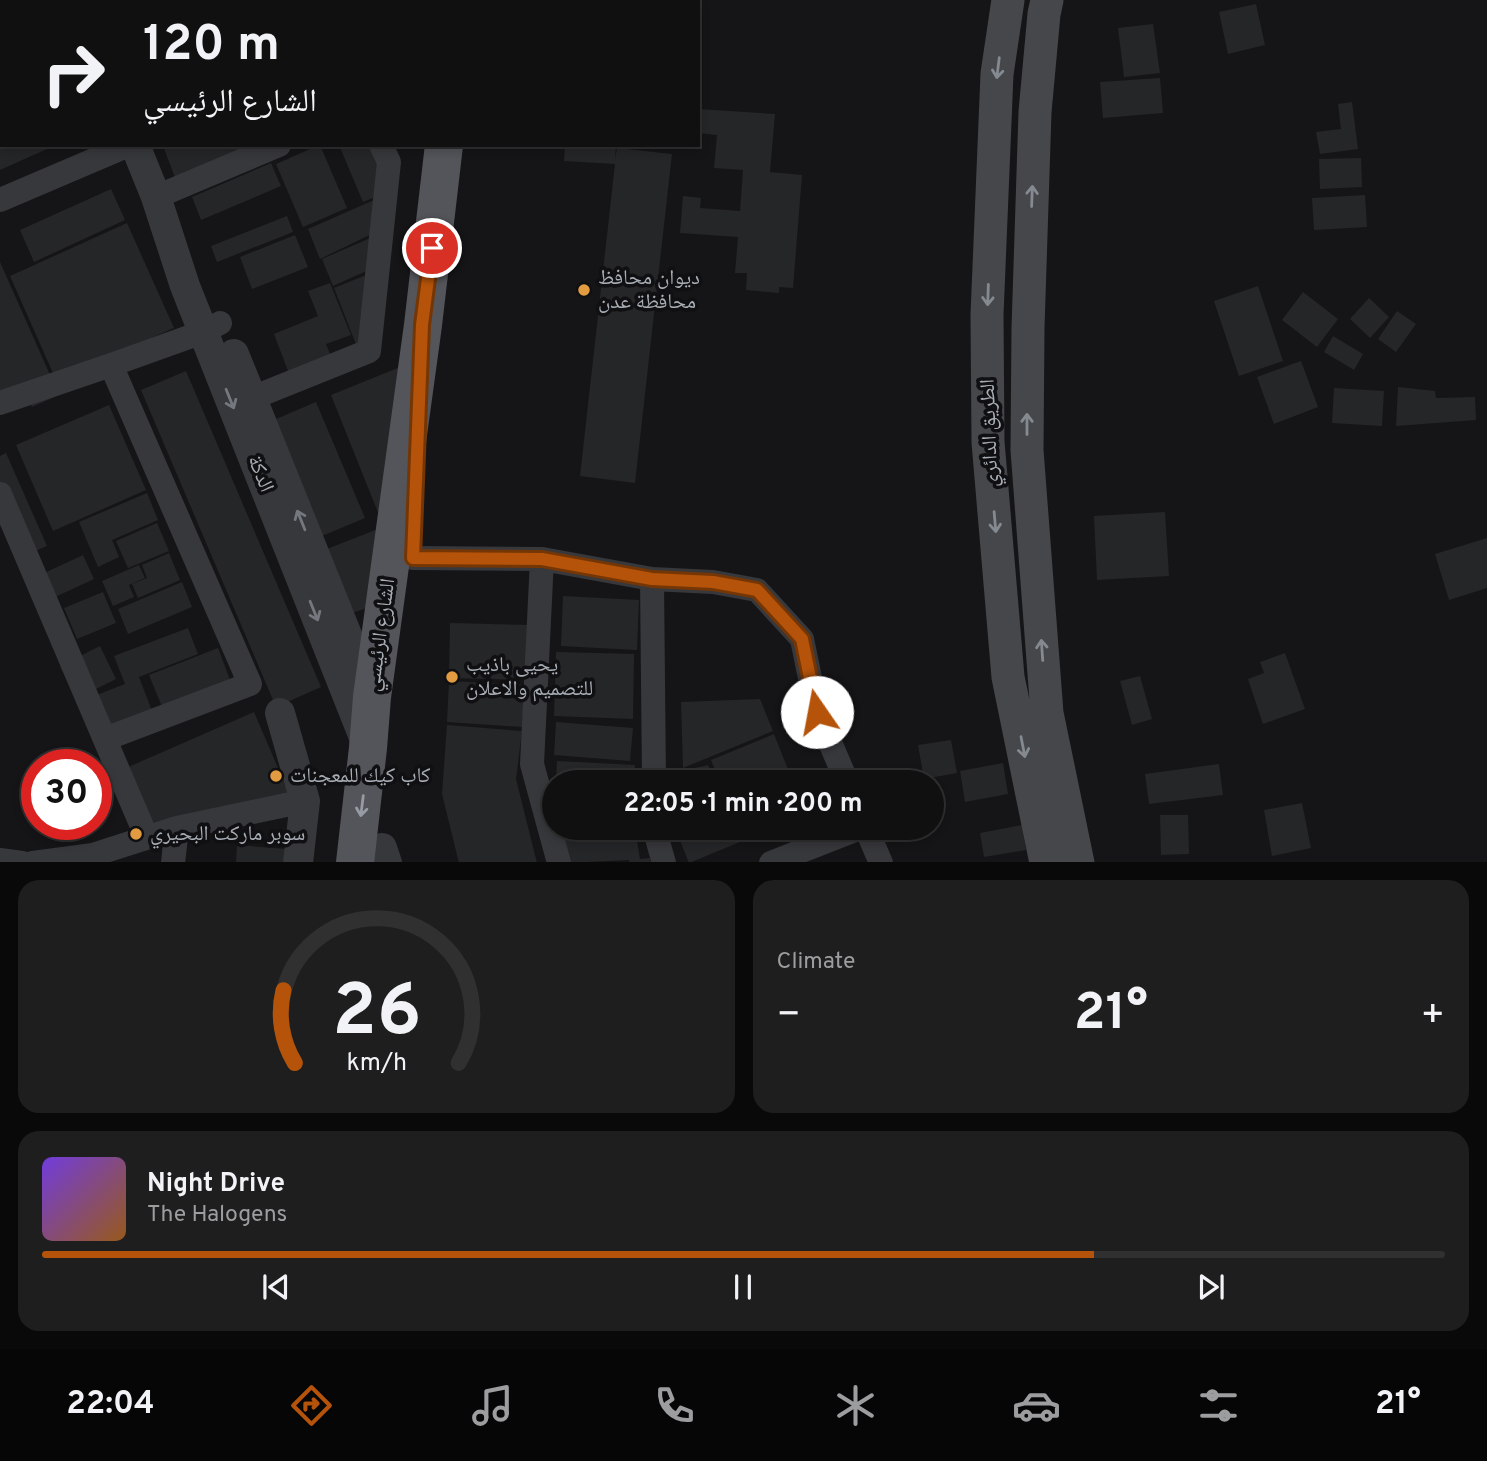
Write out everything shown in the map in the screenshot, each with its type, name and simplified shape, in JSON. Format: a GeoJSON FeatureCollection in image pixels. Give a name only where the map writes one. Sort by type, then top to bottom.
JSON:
{"type":"FeatureCollection","features":[{"type":"Feature","properties":{"kind":"main road","name":"الطريق الدائري"},"geometry":{"type":"LineString","coordinates":[[1008,0],[997,74],[987,315],[988,442],[1008,677],[1046,862]]}},
{"type":"Feature","properties":{"kind":"main road","name":"الطريق الدائري"},"geometry":{"type":"LineString","coordinates":[[1047,0],[1035,112],[1027,450],[1047,713],[1077,862]]}},
{"type":"Feature","properties":{"kind":"main road","name":"الشارع الرئيسي"},"geometry":{"type":"LineString","coordinates":[[376,859],[368,748],[372,697],[444,147]]}},
{"type":"Feature","properties":{"kind":"main road","name":"الشارع الرئيسي"},"geometry":{"type":"LineString","coordinates":[[376,859],[413,558],[422,325]]}},
{"type":"Feature","properties":{"kind":"street"},"geometry":{"type":"LineString","coordinates":[[0,200],[124,147]]}},
{"type":"Feature","properties":{"kind":"street","name":"الدكة"},"geometry":{"type":"LineString","coordinates":[[136,147],[156,197],[177,263],[252,398],[372,697]]}},
{"type":"Feature","properties":{"kind":"street"},"geometry":{"type":"LineString","coordinates":[[156,197],[274,147]]}},
{"type":"Feature","properties":{"kind":"street"},"geometry":{"type":"LineString","coordinates":[[252,398],[369,351],[389,162],[382,147]]}},
{"type":"Feature","properties":{"kind":"street"},"geometry":{"type":"LineString","coordinates":[[0,403],[212,328]]}},
{"type":"Feature","properties":{"kind":"street","name":"الدكة"},"geometry":{"type":"LineString","coordinates":[[212,328],[368,748]]}},
{"type":"Feature","properties":{"kind":"street"},"geometry":{"type":"LineString","coordinates":[[105,739],[250,684],[111,365]]}},
{"type":"Feature","properties":{"kind":"street"},"geometry":{"type":"LineString","coordinates":[[0,494],[147,838]]}},
{"type":"Feature","properties":{"kind":"street"},"geometry":{"type":"LineString","coordinates":[[413,558],[542,559],[652,579],[713,582],[757,590],[802,639],[817,712],[842,770]]}},
{"type":"Feature","properties":{"kind":"street"},"geometry":{"type":"LineString","coordinates":[[542,559],[532,764],[559,862]]}},
{"type":"Feature","properties":{"kind":"street"},"geometry":{"type":"LineString","coordinates":[[652,579],[654,770]]}},
{"type":"Feature","properties":{"kind":"street"},"geometry":{"type":"LineString","coordinates":[[280,713],[305,801],[298,862]]}},
{"type":"Feature","properties":{"kind":"street"},"geometry":{"type":"LineString","coordinates":[[40,862],[93,855],[177,828],[305,801]]}},
{"type":"Feature","properties":{"kind":"street"},"geometry":{"type":"LineString","coordinates":[[173,862],[177,828]]}},
{"type":"Feature","properties":{"kind":"street"},"geometry":{"type":"LineString","coordinates":[[657,840],[664,862]]}},
{"type":"Feature","properties":{"kind":"street"},"geometry":{"type":"LineString","coordinates":[[774,862],[829,840]]}},
{"type":"Feature","properties":{"kind":"street"},"geometry":{"type":"LineString","coordinates":[[871,840],[881,862]]}},
{"type":"Feature","properties":{"kind":"building"},"geometry":{"type":"Polygon","coordinates":[[[1256,4],[1265,45],[1228,54],[1219,12],[1256,4]]]}},
{"type":"Feature","properties":{"kind":"building"},"geometry":{"type":"Polygon","coordinates":[[[1153,24],[1160,73],[1124,77],[1118,28],[1153,24]]]}},
{"type":"Feature","properties":{"kind":"building"},"geometry":{"type":"Polygon","coordinates":[[[1160,78],[1163,113],[1103,118],[1100,82],[1160,78]]]}},
{"type":"Feature","properties":{"kind":"building"},"geometry":{"type":"Polygon","coordinates":[[[1352,102],[1358,149],[1320,154],[1316,132],[1341,129],[1338,104],[1352,102]]]}},
{"type":"Feature","properties":{"kind":"building"},"geometry":{"type":"Polygon","coordinates":[[[700,109],[775,114],[770,172],[802,175],[793,288],[779,287],[779,293],[746,290],[747,273],[735,273],[738,237],[680,233],[683,196],[701,198],[700,208],[740,211],[743,170],[714,168],[717,135],[700,133],[700,109]]]}},
{"type":"Feature","properties":{"kind":"building"},"geometry":{"type":"Polygon","coordinates":[[[0,147],[52,147],[0,170],[0,147]]]}},
{"type":"Feature","properties":{"kind":"building"},"geometry":{"type":"Polygon","coordinates":[[[163,147],[252,147],[176,180],[163,147]]]}},
{"type":"Feature","properties":{"kind":"building"},"geometry":{"type":"Polygon","coordinates":[[[321,147],[347,208],[303,227],[276,164],[321,147]]]}},
{"type":"Feature","properties":{"kind":"building"},"geometry":{"type":"Polygon","coordinates":[[[340,147],[379,147],[397,188],[363,202],[340,147]]]}},
{"type":"Feature","properties":{"kind":"building"},"geometry":{"type":"Polygon","coordinates":[[[565,147],[616,147],[615,160],[617,148],[672,154],[635,483],[580,476],[615,164],[564,161],[565,147]]]}},
{"type":"Feature","properties":{"kind":"building"},"geometry":{"type":"Polygon","coordinates":[[[1361,158],[1362,187],[1320,189],[1319,159],[1361,158]]]}},
{"type":"Feature","properties":{"kind":"building"},"geometry":{"type":"Polygon","coordinates":[[[271,163],[281,186],[201,220],[192,197],[271,163]]]}},
{"type":"Feature","properties":{"kind":"building"},"geometry":{"type":"Polygon","coordinates":[[[111,189],[125,220],[34,262],[20,230],[111,189]]]}},
{"type":"Feature","properties":{"kind":"building"},"geometry":{"type":"Polygon","coordinates":[[[390,193],[382,229],[320,259],[308,229],[390,193]]]}},
{"type":"Feature","properties":{"kind":"building"},"geometry":{"type":"Polygon","coordinates":[[[1365,195],[1367,227],[1314,230],[1312,198],[1365,195]]]}},
{"type":"Feature","properties":{"kind":"building"},"geometry":{"type":"Polygon","coordinates":[[[287,216],[293,232],[217,262],[211,246],[287,216]]]}},
{"type":"Feature","properties":{"kind":"building"},"geometry":{"type":"Polygon","coordinates":[[[127,223],[174,328],[56,380],[10,276],[127,223]]]}},
{"type":"Feature","properties":{"kind":"building"},"geometry":{"type":"Polygon","coordinates":[[[384,232],[382,264],[333,286],[322,259],[384,232]]]}},
{"type":"Feature","properties":{"kind":"building"},"geometry":{"type":"Polygon","coordinates":[[[295,235],[308,267],[252,289],[240,257],[295,235]]]}},
{"type":"Feature","properties":{"kind":"building"},"geometry":{"type":"Polygon","coordinates":[[[0,262],[59,395],[32,407],[26,394],[0,405],[0,262]]]}},
{"type":"Feature","properties":{"kind":"building"},"geometry":{"type":"Polygon","coordinates":[[[381,269],[357,347],[334,288],[381,269]]]}},
{"type":"Feature","properties":{"kind":"building"},"geometry":{"type":"Polygon","coordinates":[[[330,283],[351,335],[326,344],[332,359],[290,376],[274,334],[318,316],[308,291],[330,283]]]}},
{"type":"Feature","properties":{"kind":"building"},"geometry":{"type":"Polygon","coordinates":[[[1258,286],[1283,361],[1239,376],[1214,301],[1258,286]]]}},
{"type":"Feature","properties":{"kind":"building"},"geometry":{"type":"Polygon","coordinates":[[[1303,292],[1338,319],[1317,347],[1282,320],[1303,292]]]}},
{"type":"Feature","properties":{"kind":"building"},"geometry":{"type":"Polygon","coordinates":[[[1369,298],[1389,317],[1370,338],[1350,319],[1369,298]]]}},
{"type":"Feature","properties":{"kind":"building"},"geometry":{"type":"Polygon","coordinates":[[[1397,311],[1416,324],[1396,352],[1378,339],[1397,311]]]}},
{"type":"Feature","properties":{"kind":"building"},"geometry":{"type":"Polygon","coordinates":[[[1333,336],[1363,354],[1354,370],[1324,352],[1333,336]]]}},
{"type":"Feature","properties":{"kind":"building"},"geometry":{"type":"Polygon","coordinates":[[[1301,361],[1318,407],[1274,424],[1257,377],[1301,361]]]}},
{"type":"Feature","properties":{"kind":"building"},"geometry":{"type":"Polygon","coordinates":[[[400,367],[383,525],[331,395],[400,367]]]}},
{"type":"Feature","properties":{"kind":"building"},"geometry":{"type":"Polygon","coordinates":[[[186,371],[321,687],[276,707],[141,390],[186,371]]]}},
{"type":"Feature","properties":{"kind":"building"},"geometry":{"type":"Polygon","coordinates":[[[1398,387],[1435,391],[1436,398],[1475,397],[1476,420],[1396,426],[1398,387]]]}},
{"type":"Feature","properties":{"kind":"building"},"geometry":{"type":"Polygon","coordinates":[[[1334,388],[1384,391],[1382,426],[1332,423],[1334,388]]]}},
{"type":"Feature","properties":{"kind":"building"},"geometry":{"type":"Polygon","coordinates":[[[316,402],[365,518],[310,541],[262,425],[316,402]]]}},
{"type":"Feature","properties":{"kind":"building"},"geometry":{"type":"Polygon","coordinates":[[[109,405],[146,490],[53,531],[16,445],[109,405]]]}},
{"type":"Feature","properties":{"kind":"building"},"geometry":{"type":"Polygon","coordinates":[[[6,453],[47,546],[17,559],[0,521],[0,456],[6,453]]]}},
{"type":"Feature","properties":{"kind":"building"},"geometry":{"type":"Polygon","coordinates":[[[147,493],[158,520],[112,540],[119,557],[98,567],[79,522],[147,493]]]}},
{"type":"Feature","properties":{"kind":"building"},"geometry":{"type":"Polygon","coordinates":[[[1165,512],[1169,576],[1097,580],[1094,516],[1165,512]]]}},
{"type":"Feature","properties":{"kind":"building"},"geometry":{"type":"Polygon","coordinates":[[[157,523],[169,551],[128,568],[116,541],[157,523]]]}},
{"type":"Feature","properties":{"kind":"building"},"geometry":{"type":"Polygon","coordinates":[[[383,527],[379,604],[352,613],[327,549],[383,527]]]}},
{"type":"Feature","properties":{"kind":"building"},"geometry":{"type":"Polygon","coordinates":[[[1487,538],[1487,588],[1449,600],[1435,554],[1487,538]]]}},
{"type":"Feature","properties":{"kind":"building"},"geometry":{"type":"Polygon","coordinates":[[[169,553],[180,580],[138,598],[132,584],[147,578],[142,565],[169,553]]]}},
{"type":"Feature","properties":{"kind":"building"},"geometry":{"type":"Polygon","coordinates":[[[83,555],[94,579],[53,598],[42,574],[83,555]]]}},
{"type":"Feature","properties":{"kind":"building"},"geometry":{"type":"Polygon","coordinates":[[[139,565],[145,578],[129,585],[134,597],[113,606],[102,581],[139,565]]]}},
{"type":"Feature","properties":{"kind":"building"},"geometry":{"type":"Polygon","coordinates":[[[182,582],[192,607],[128,634],[118,609],[182,582]]]}},
{"type":"Feature","properties":{"kind":"building"},"geometry":{"type":"Polygon","coordinates":[[[103,592],[116,623],[77,639],[64,608],[103,592]]]}},
{"type":"Feature","properties":{"kind":"building"},"geometry":{"type":"Polygon","coordinates":[[[563,596],[639,600],[637,650],[561,646],[563,596]]]}},
{"type":"Feature","properties":{"kind":"building"},"geometry":{"type":"Polygon","coordinates":[[[450,623],[534,625],[532,680],[449,678],[450,623]]]}},
{"type":"Feature","properties":{"kind":"building"},"geometry":{"type":"Polygon","coordinates":[[[188,628],[198,654],[139,677],[157,724],[111,741],[94,696],[125,684],[114,656],[188,628]]]}},
{"type":"Feature","properties":{"kind":"building"},"geometry":{"type":"Polygon","coordinates":[[[100,646],[116,679],[76,699],[60,666],[100,646]]]}},
{"type":"Feature","properties":{"kind":"building"},"geometry":{"type":"Polygon","coordinates":[[[218,648],[233,688],[165,714],[149,675],[218,648]]]}},
{"type":"Feature","properties":{"kind":"building"},"geometry":{"type":"Polygon","coordinates":[[[556,652],[634,654],[633,719],[554,716],[556,652]]]}},
{"type":"Feature","properties":{"kind":"building"},"geometry":{"type":"Polygon","coordinates":[[[1285,653],[1305,709],[1263,724],[1248,679],[1264,673],[1260,662],[1285,653]]]}},
{"type":"Feature","properties":{"kind":"building"},"geometry":{"type":"Polygon","coordinates":[[[1140,676],[1152,719],[1132,725],[1120,681],[1140,676]]]}},
{"type":"Feature","properties":{"kind":"building"},"geometry":{"type":"Polygon","coordinates":[[[449,681],[525,685],[522,727],[447,722],[449,681]]]}},
{"type":"Feature","properties":{"kind":"building"},"geometry":{"type":"Polygon","coordinates":[[[760,699],[773,731],[683,768],[681,702],[760,699]]]}},
{"type":"Feature","properties":{"kind":"building"},"geometry":{"type":"Polygon","coordinates":[[[254,712],[290,796],[162,851],[126,768],[254,712]]]}},
{"type":"Feature","properties":{"kind":"building"},"geometry":{"type":"Polygon","coordinates":[[[556,722],[633,728],[630,761],[554,755],[556,722]]]}},
{"type":"Feature","properties":{"kind":"building"},"geometry":{"type":"Polygon","coordinates":[[[447,725],[522,731],[516,779],[537,862],[459,862],[442,794],[447,725]]]}},
{"type":"Feature","properties":{"kind":"building"},"geometry":{"type":"Polygon","coordinates":[[[774,734],[788,770],[715,770],[711,760],[774,734]]]}},
{"type":"Feature","properties":{"kind":"building"},"geometry":{"type":"Polygon","coordinates":[[[951,740],[957,773],[944,775],[944,770],[922,770],[918,745],[951,740]]]}},
{"type":"Feature","properties":{"kind":"building"},"geometry":{"type":"Polygon","coordinates":[[[557,761],[635,765],[635,770],[557,770],[557,761]]]}},
{"type":"Feature","properties":{"kind":"building"},"geometry":{"type":"Polygon","coordinates":[[[1003,763],[1008,794],[965,802],[960,771],[1003,763]]]}},
{"type":"Feature","properties":{"kind":"building"},"geometry":{"type":"Polygon","coordinates":[[[1219,764],[1223,795],[1149,804],[1145,774],[1219,764]]]}},
{"type":"Feature","properties":{"kind":"building"},"geometry":{"type":"Polygon","coordinates":[[[708,765],[710,770],[686,770],[708,765]]]}},
{"type":"Feature","properties":{"kind":"building"},"geometry":{"type":"Polygon","coordinates":[[[1302,803],[1311,848],[1272,856],[1264,810],[1302,803]]]}},
{"type":"Feature","properties":{"kind":"building"},"geometry":{"type":"Polygon","coordinates":[[[1160,815],[1188,815],[1189,854],[1161,855],[1160,815]]]}},
{"type":"Feature","properties":{"kind":"building"},"geometry":{"type":"Polygon","coordinates":[[[1022,825],[1026,850],[984,857],[980,833],[1022,825]]]}},
{"type":"Feature","properties":{"kind":"building"},"geometry":{"type":"Polygon","coordinates":[[[562,840],[637,840],[640,859],[650,858],[651,862],[629,860],[567,862],[562,840]]]}},
{"type":"Feature","properties":{"kind":"building"},"geometry":{"type":"Polygon","coordinates":[[[680,840],[739,840],[740,842],[689,862],[680,840]]]}},
{"type":"Feature","properties":{"kind":"building"},"geometry":{"type":"Polygon","coordinates":[[[237,845],[286,849],[285,862],[236,862],[237,845]]]}},
{"type":"Feature","properties":{"kind":"place","name":"ديوان محافظ محافظة عدن"},"geometry":{"type":"Point","coordinates":[584,290]}},
{"type":"Feature","properties":{"kind":"place","name":"يحيى باذيب للتصميم والاعلان"},"geometry":{"type":"Point","coordinates":[452,677]}},
{"type":"Feature","properties":{"kind":"place","name":"كاب كيك للمعجنات"},"geometry":{"type":"Point","coordinates":[276,776]}},
{"type":"Feature","properties":{"kind":"place","name":"سوبر ماركت البحيري"},"geometry":{"type":"Point","coordinates":[136,834]}},
{"type":"Feature","properties":{"kind":"route"},"geometry":{"type":"LineString","coordinates":[[432,248],[422,325],[413,558],[542,559],[652,579],[713,582],[757,590],[802,639],[817,712]]}}]}
